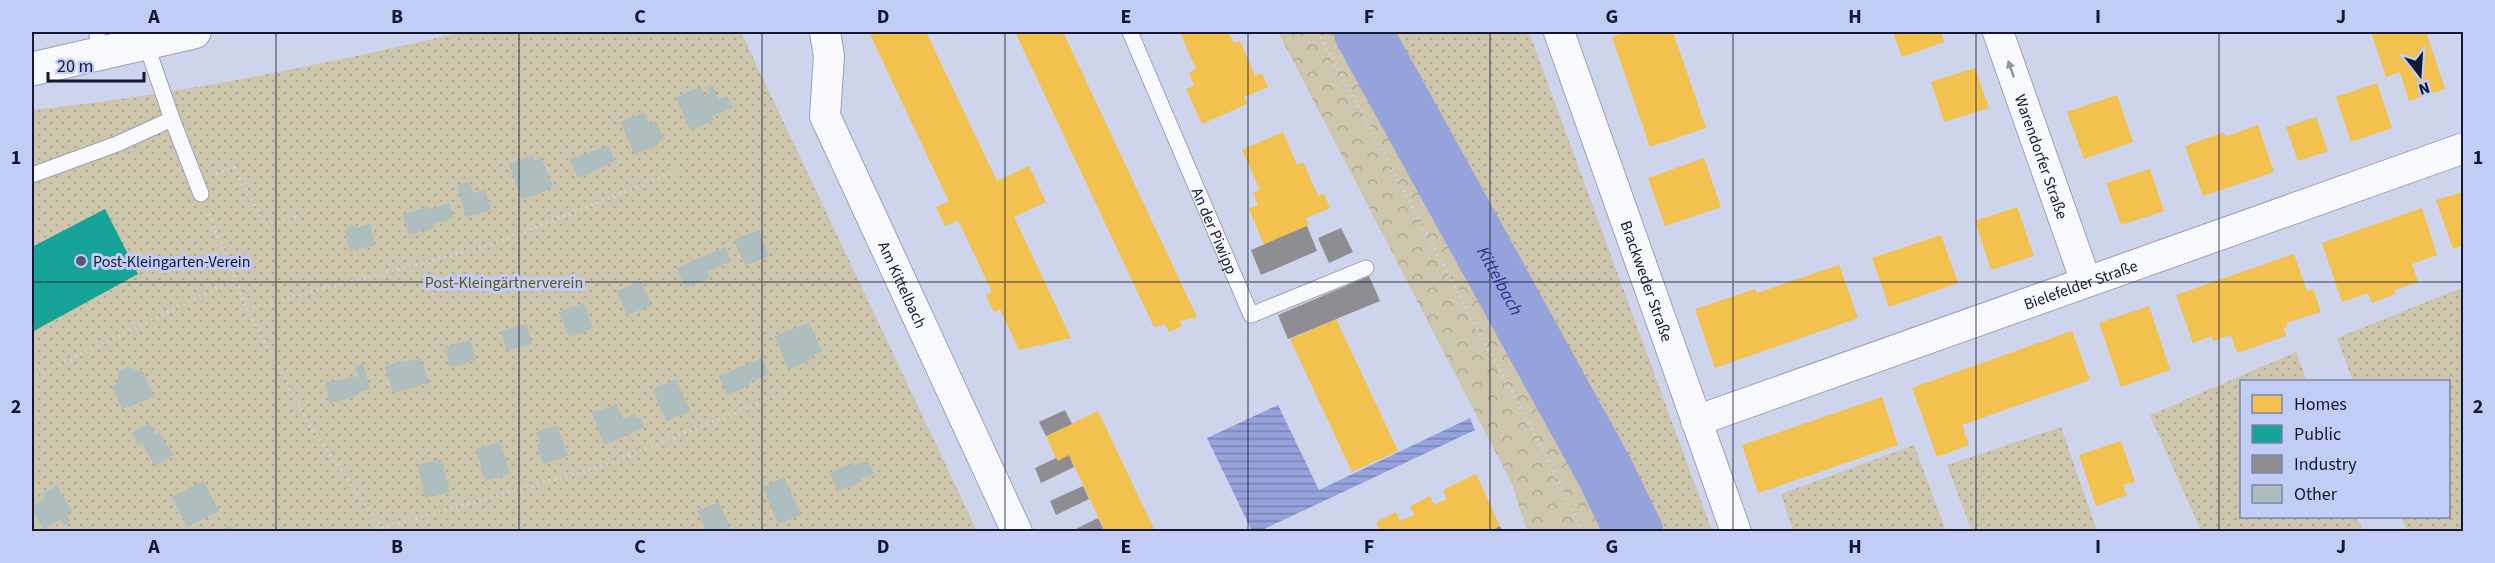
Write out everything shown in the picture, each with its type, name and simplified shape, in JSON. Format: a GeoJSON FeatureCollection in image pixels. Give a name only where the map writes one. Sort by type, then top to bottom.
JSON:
{"type":"FeatureCollection","features":[{"type":"Feature","properties":{"kind":"street"},"geometry":{"type":"LineString","coordinates":[[32,69],[98,43],[146,41],[194,32]]}},
{"type":"Feature","properties":{"kind":"street","name":"Am Kittelbach"},"geometry":{"type":"LineString","coordinates":[[825,32],[829,56],[825,116],[1017,531]]}},
{"type":"Feature","properties":{"kind":"street","name":"Brackweder Straße"},"geometry":{"type":"LineString","coordinates":[[1559,32],[1736,531]]}},
{"type":"Feature","properties":{"kind":"street","name":"Warendorfer Straße"},"geometry":{"type":"LineString","coordinates":[[1998,32],[2086,282]]}},
{"type":"Feature","properties":{"kind":"street","name":"Bielefelder Straße"},"geometry":{"type":"LineString","coordinates":[[1696,421],[2463,148]]}},
{"type":"Feature","properties":{"kind":"lane","name":"An der Piwipp"},"geometry":{"type":"LineString","coordinates":[[1130,32],[1251,315],[1366,268]]}},
{"type":"Feature","properties":{"kind":"lane"},"geometry":{"type":"LineString","coordinates":[[146,41],[172,119],[198,186]]}},
{"type":"Feature","properties":{"kind":"lane"},"geometry":{"type":"LineString","coordinates":[[32,175],[117,144],[172,119]]}},
{"type":"Feature","properties":{"kind":"path"},"geometry":{"type":"LineString","coordinates":[[939,43],[963,32]]}},
{"type":"Feature","properties":{"kind":"path"},"geometry":{"type":"LineString","coordinates":[[994,32],[1149,356]]}},
{"type":"Feature","properties":{"kind":"path"},"geometry":{"type":"LineString","coordinates":[[1318,32],[1552,467],[1582,531]]}},
{"type":"Feature","properties":{"kind":"path"},"geometry":{"type":"LineString","coordinates":[[951,83],[1006,57]]}},
{"type":"Feature","properties":{"kind":"path"},"geometry":{"type":"LineString","coordinates":[[834,138],[904,105]]}},
{"type":"Feature","properties":{"kind":"path"},"geometry":{"type":"LineString","coordinates":[[297,217],[265,225],[234,168],[198,186],[247,309],[312,430],[383,530],[609,464],[789,391]]}},
{"type":"Feature","properties":{"kind":"path"},"geometry":{"type":"LineString","coordinates":[[247,309],[494,244],[679,170]]}},
{"type":"Feature","properties":{"kind":"path"},"geometry":{"type":"LineString","coordinates":[[32,378],[234,280]]}},
{"type":"Feature","properties":{"kind":"path"},"geometry":{"type":"LineString","coordinates":[[975,440],[1136,371],[1149,356],[1238,342],[1261,336],[1327,473]]}},
{"type":"Feature","properties":{"kind":"path"},"geometry":{"type":"LineString","coordinates":[[947,381],[1144,346]]}},
{"type":"Feature","properties":{"kind":"path"},"geometry":{"type":"LineString","coordinates":[[1136,371],[1208,531]]}},
{"type":"Feature","properties":{"kind":"path"},"geometry":{"type":"LineString","coordinates":[[1166,437],[1285,385]]}},
{"type":"Feature","properties":{"kind":"green space","name":"Post-Kleingärtnerverein"},"geometry":{"type":"Polygon","coordinates":[[[463,32],[741,32],[977,531],[32,531],[32,110],[140,96],[248,78],[463,32]]]}},
{"type":"Feature","properties":{"kind":"green space"},"geometry":{"type":"Polygon","coordinates":[[[1278,32],[1385,32],[1617,465],[1639,531],[1527,531],[1512,484],[1278,32]]]}},
{"type":"Feature","properties":{"kind":"green space"},"geometry":{"type":"Polygon","coordinates":[[[1393,32],[1529,32],[1712,531],[1653,531],[1647,514],[1618,463],[1472,174],[1393,32]]]}},
{"type":"Feature","properties":{"kind":"green space"},"geometry":{"type":"Polygon","coordinates":[[[2461,288],[2464,294],[2463,531],[2407,531],[2402,518],[2450,518],[2450,380],[2353,380],[2337,338],[2461,288]]]}},
{"type":"Feature","properties":{"kind":"green space"},"geometry":{"type":"Polygon","coordinates":[[[2296,352],[2307,380],[2240,380],[2240,518],[2357,518],[2363,531],[2201,531],[2150,415],[2296,352]]]}},
{"type":"Feature","properties":{"kind":"green space"},"geometry":{"type":"Polygon","coordinates":[[[2061,427],[2097,531],[1972,531],[1947,465],[2061,427]]]}},
{"type":"Feature","properties":{"kind":"green space"},"geometry":{"type":"Polygon","coordinates":[[[1914,445],[1946,531],[1793,531],[1781,494],[1914,445]]]}},
{"type":"Feature","properties":{"kind":"water"},"geometry":{"type":"Polygon","coordinates":[[[1278,405],[1319,490],[1470,418],[1475,430],[1260,531],[1252,531],[1207,438],[1278,405]]]}},
{"type":"Feature","properties":{"kind":"building: Homes"},"geometry":{"type":"Polygon","coordinates":[[[869,32],[926,32],[997,181],[1029,166],[1046,202],[1014,217],[1071,338],[1019,350],[1000,309],[994,312],[990,304],[986,295],[992,292],[958,220],[945,226],[936,207],[947,202],[950,204],[869,32]]]}},
{"type":"Feature","properties":{"kind":"building: Homes"},"geometry":{"type":"Polygon","coordinates":[[[1015,32],[1063,32],[1197,317],[1180,321],[1182,326],[1169,332],[1165,324],[1154,327],[1015,32]]]}},
{"type":"Feature","properties":{"kind":"building: Homes"},"geometry":{"type":"Polygon","coordinates":[[[1180,32],[1228,32],[1234,43],[1240,41],[1255,76],[1262,73],[1268,87],[1244,97],[1247,104],[1202,124],[1186,89],[1194,86],[1189,73],[1196,69],[1180,32]]]}},
{"type":"Feature","properties":{"kind":"building: Homes"},"geometry":{"type":"Polygon","coordinates":[[[1628,32],[1673,32],[1706,128],[1650,147],[1612,37],[1628,32]]]}},
{"type":"Feature","properties":{"kind":"building: Homes"},"geometry":{"type":"Polygon","coordinates":[[[1893,32],[1941,32],[1944,42],[1902,57],[1893,32]]]}},
{"type":"Feature","properties":{"kind":"building: Homes"},"geometry":{"type":"Polygon","coordinates":[[[2371,32],[2426,32],[2445,89],[2409,101],[2400,72],[2386,77],[2371,32]]]}},
{"type":"Feature","properties":{"kind":"building: Homes"},"geometry":{"type":"Polygon","coordinates":[[[1975,68],[1989,108],[1944,122],[1931,82],[1975,68]]]}},
{"type":"Feature","properties":{"kind":"building: Homes"},"geometry":{"type":"Polygon","coordinates":[[[2377,83],[2392,128],[2351,142],[2336,97],[2377,83]]]}},
{"type":"Feature","properties":{"kind":"building: Homes"},"geometry":{"type":"Polygon","coordinates":[[[2117,95],[2133,142],[2084,159],[2067,112],[2117,95]]]}},
{"type":"Feature","properties":{"kind":"building: Homes"},"geometry":{"type":"Polygon","coordinates":[[[2316,117],[2328,151],[2298,161],[2286,127],[2316,117]]]}},
{"type":"Feature","properties":{"kind":"building: Homes"},"geometry":{"type":"Polygon","coordinates":[[[2258,125],[2274,172],[2203,196],[2185,146],[2224,132],[2225,137],[2258,125]]]}},
{"type":"Feature","properties":{"kind":"building: Homes"},"geometry":{"type":"Polygon","coordinates":[[[1283,132],[1297,165],[1303,162],[1318,196],[1324,194],[1330,208],[1306,218],[1309,225],[1264,245],[1249,209],[1258,205],[1253,193],[1260,190],[1242,150],[1283,132]]]}},
{"type":"Feature","properties":{"kind":"building: Homes"},"geometry":{"type":"Polygon","coordinates":[[[1704,158],[1721,207],[1665,226],[1648,178],[1704,158]]]}},
{"type":"Feature","properties":{"kind":"building: Homes"},"geometry":{"type":"Polygon","coordinates":[[[2150,169],[2164,211],[2121,225],[2106,183],[2150,169]]]}},
{"type":"Feature","properties":{"kind":"building: Homes"},"geometry":{"type":"Polygon","coordinates":[[[2463,192],[2463,245],[2453,249],[2436,200],[2463,192]]]}},
{"type":"Feature","properties":{"kind":"building: Homes"},"geometry":{"type":"Polygon","coordinates":[[[2017,207],[2034,256],[1991,270],[1975,221],[2017,207]]]}},
{"type":"Feature","properties":{"kind":"building: Homes"},"geometry":{"type":"Polygon","coordinates":[[[2422,208],[2437,255],[2412,264],[2418,282],[2394,290],[2395,294],[2372,303],[2368,293],[2342,302],[2322,243],[2422,208]]]}},
{"type":"Feature","properties":{"kind":"building: Homes"},"geometry":{"type":"Polygon","coordinates":[[[1941,235],[1958,283],[1889,307],[1872,258],[1941,235]]]}},
{"type":"Feature","properties":{"kind":"building: Homes"},"geometry":{"type":"Polygon","coordinates":[[[2294,254],[2307,291],[2313,289],[2321,312],[2286,323],[2288,327],[2284,328],[2286,336],[2237,353],[2231,335],[2213,341],[2212,336],[2193,343],[2176,295],[2294,254]]]}},
{"type":"Feature","properties":{"kind":"building: Homes"},"geometry":{"type":"Polygon","coordinates":[[[1839,265],[1858,318],[1715,368],[1695,309],[1755,289],[1757,293],[1839,265]]]}},
{"type":"Feature","properties":{"kind":"building: Homes"},"geometry":{"type":"Polygon","coordinates":[[[2149,306],[2170,370],[2121,387],[2099,323],[2149,306]]]}},
{"type":"Feature","properties":{"kind":"building: Homes"},"geometry":{"type":"Polygon","coordinates":[[[1336,319],[1398,451],[1352,472],[1290,339],[1336,319]]]}},
{"type":"Feature","properties":{"kind":"building: Homes"},"geometry":{"type":"Polygon","coordinates":[[[2072,331],[2090,380],[1962,425],[1969,445],[1937,457],[1912,388],[2072,331]]]}},
{"type":"Feature","properties":{"kind":"building: Homes"},"geometry":{"type":"Polygon","coordinates":[[[1882,397],[1898,445],[1758,493],[1742,445],[1882,397]]]}},
{"type":"Feature","properties":{"kind":"building: Homes"},"geometry":{"type":"Polygon","coordinates":[[[1098,411],[1155,531],[1105,531],[1069,455],[1058,461],[1056,458],[1046,436],[1098,411]]]}},
{"type":"Feature","properties":{"kind":"building: Homes"},"geometry":{"type":"Polygon","coordinates":[[[2121,441],[2135,482],[2123,485],[2127,495],[2096,506],[2079,455],[2121,441]]]}},
{"type":"Feature","properties":{"kind":"building: Homes"},"geometry":{"type":"Polygon","coordinates":[[[1476,474],[1500,526],[1489,531],[1380,531],[1376,522],[1396,512],[1400,521],[1414,515],[1410,506],[1430,496],[1434,505],[1447,499],[1443,490],[1476,474]]]}},
{"type":"Feature","properties":{"kind":"building: Public","name":"Post-Kleingarten-Verein"},"geometry":{"type":"Polygon","coordinates":[[[105,209],[138,274],[32,332],[32,247],[105,209]]]}},
{"type":"Feature","properties":{"kind":"building: Industry"},"geometry":{"type":"Polygon","coordinates":[[[1307,226],[1317,251],[1261,275],[1251,250],[1307,226]]]}},
{"type":"Feature","properties":{"kind":"building: Industry"},"geometry":{"type":"Polygon","coordinates":[[[1341,228],[1353,252],[1329,263],[1318,238],[1341,228]]]}},
{"type":"Feature","properties":{"kind":"building: Industry"},"geometry":{"type":"Polygon","coordinates":[[[1369,276],[1380,301],[1288,339],[1278,315],[1369,276]]]}},
{"type":"Feature","properties":{"kind":"building: Industry"},"geometry":{"type":"Polygon","coordinates":[[[1065,410],[1072,424],[1046,436],[1039,422],[1065,410]]]}},
{"type":"Feature","properties":{"kind":"building: Industry"},"geometry":{"type":"Polygon","coordinates":[[[1069,455],[1074,467],[1041,483],[1035,468],[1056,458],[1058,461],[1069,455]]]}},
{"type":"Feature","properties":{"kind":"building: Industry"},"geometry":{"type":"Polygon","coordinates":[[[1083,486],[1089,499],[1056,515],[1050,501],[1083,486]]]}},
{"type":"Feature","properties":{"kind":"building: Industry"},"geometry":{"type":"Polygon","coordinates":[[[1098,518],[1105,532],[1070,532],[1098,518]]]}},
{"type":"Feature","properties":{"kind":"building: Industry"},"geometry":{"type":"Polygon","coordinates":[[[1500,526],[1503,532],[1489,532],[1500,526]]]}},
{"type":"Feature","properties":{"kind":"building: Other"},"geometry":{"type":"Polygon","coordinates":[[[713,86],[718,99],[727,96],[732,108],[712,116],[714,120],[690,130],[676,97],[701,87],[705,96],[710,93],[708,87],[713,86]]]}},
{"type":"Feature","properties":{"kind":"building: Other"},"geometry":{"type":"Polygon","coordinates":[[[644,113],[649,124],[656,121],[664,139],[657,142],[658,145],[634,154],[621,122],[644,113]]]}},
{"type":"Feature","properties":{"kind":"building: Other"},"geometry":{"type":"Polygon","coordinates":[[[609,147],[615,161],[578,178],[570,159],[609,147]]]}},
{"type":"Feature","properties":{"kind":"building: Other"},"geometry":{"type":"Polygon","coordinates":[[[533,155],[535,161],[541,158],[553,186],[546,191],[522,199],[509,164],[533,155]]]}},
{"type":"Feature","properties":{"kind":"building: Other"},"geometry":{"type":"Polygon","coordinates":[[[469,182],[473,193],[485,190],[491,210],[466,217],[457,185],[469,182]]]}},
{"type":"Feature","properties":{"kind":"building: Other"},"geometry":{"type":"Polygon","coordinates":[[[450,203],[453,218],[434,224],[435,227],[409,235],[403,215],[429,206],[430,209],[450,203]]]}},
{"type":"Feature","properties":{"kind":"building: Other"},"geometry":{"type":"Polygon","coordinates":[[[370,224],[375,245],[350,251],[345,231],[348,230],[347,227],[354,225],[355,228],[370,224]]]}},
{"type":"Feature","properties":{"kind":"building: Other"},"geometry":{"type":"Polygon","coordinates":[[[759,230],[769,256],[745,265],[734,240],[759,230]]]}},
{"type":"Feature","properties":{"kind":"building: Other"},"geometry":{"type":"Polygon","coordinates":[[[725,247],[731,261],[707,272],[710,278],[685,288],[677,268],[725,247]]]}},
{"type":"Feature","properties":{"kind":"building: Other"},"geometry":{"type":"Polygon","coordinates":[[[641,281],[651,306],[627,315],[617,291],[641,281]]]}},
{"type":"Feature","properties":{"kind":"building: Other"},"geometry":{"type":"Polygon","coordinates":[[[584,303],[593,328],[569,337],[559,312],[584,303]]]}},
{"type":"Feature","properties":{"kind":"building: Other"},"geometry":{"type":"Polygon","coordinates":[[[809,323],[822,351],[810,356],[812,359],[788,369],[775,336],[809,323]]]}},
{"type":"Feature","properties":{"kind":"building: Other"},"geometry":{"type":"Polygon","coordinates":[[[526,324],[532,344],[507,351],[501,331],[526,324]]]}},
{"type":"Feature","properties":{"kind":"building: Other"},"geometry":{"type":"Polygon","coordinates":[[[470,340],[476,360],[451,367],[445,347],[470,340]]]}},
{"type":"Feature","properties":{"kind":"building: Other"},"geometry":{"type":"Polygon","coordinates":[[[421,358],[429,383],[393,393],[385,366],[421,358]]]}},
{"type":"Feature","properties":{"kind":"building: Other"},"geometry":{"type":"Polygon","coordinates":[[[762,358],[769,374],[727,395],[719,376],[762,358]]]}},
{"type":"Feature","properties":{"kind":"building: Other"},"geometry":{"type":"Polygon","coordinates":[[[363,364],[370,389],[355,393],[356,396],[330,403],[325,383],[358,376],[355,366],[363,364]]]}},
{"type":"Feature","properties":{"kind":"building: Other"},"geometry":{"type":"Polygon","coordinates":[[[128,367],[143,372],[154,397],[122,409],[112,386],[118,383],[118,371],[128,367]]]}},
{"type":"Feature","properties":{"kind":"building: Other"},"geometry":{"type":"Polygon","coordinates":[[[676,379],[690,411],[666,421],[653,389],[676,379]]]}},
{"type":"Feature","properties":{"kind":"building: Other"},"geometry":{"type":"Polygon","coordinates":[[[617,404],[622,419],[635,414],[637,419],[641,418],[644,427],[604,445],[592,413],[617,404]]]}},
{"type":"Feature","properties":{"kind":"building: Other"},"geometry":{"type":"Polygon","coordinates":[[[150,423],[156,435],[159,432],[173,455],[155,466],[142,443],[138,445],[132,433],[150,423]]]}},
{"type":"Feature","properties":{"kind":"building: Other"},"geometry":{"type":"Polygon","coordinates":[[[557,426],[568,456],[543,464],[537,445],[540,443],[536,432],[557,426]]]}},
{"type":"Feature","properties":{"kind":"building: Other"},"geometry":{"type":"Polygon","coordinates":[[[500,442],[510,474],[485,481],[476,449],[500,442]]]}},
{"type":"Feature","properties":{"kind":"building: Other"},"geometry":{"type":"Polygon","coordinates":[[[441,459],[450,492],[425,498],[418,465],[441,459]]]}},
{"type":"Feature","properties":{"kind":"building: Other"},"geometry":{"type":"Polygon","coordinates":[[[868,461],[874,474],[860,478],[862,481],[838,491],[830,473],[854,463],[855,465],[868,461]]]}},
{"type":"Feature","properties":{"kind":"building: Other"},"geometry":{"type":"Polygon","coordinates":[[[784,477],[801,515],[778,524],[763,487],[784,477]]]}},
{"type":"Feature","properties":{"kind":"building: Other"},"geometry":{"type":"Polygon","coordinates":[[[203,481],[219,511],[187,527],[172,497],[203,481]]]}},
{"type":"Feature","properties":{"kind":"building: Other"},"geometry":{"type":"Polygon","coordinates":[[[57,486],[72,511],[66,514],[70,521],[64,525],[61,519],[43,530],[32,507],[45,499],[42,494],[57,486]]]}},
{"type":"Feature","properties":{"kind":"building: Other"},"geometry":{"type":"Polygon","coordinates":[[[719,502],[731,531],[704,531],[705,527],[697,511],[719,502]]]}},
{"type":"Feature","properties":{"kind":"building: Other"},"geometry":{"type":"Polygon","coordinates":[[[230,526],[233,531],[221,531],[230,526]]]}},
{"type":"Feature","properties":{"kind":"waterway","name":"Kittelbach"},"geometry":{"type":"LineString","coordinates":[[1363,32],[1604,470],[1634,532]]}},
{"type":"Feature","properties":{"kind":"place","name":"Post-Kleingarten-Verein"},"geometry":{"type":"Point","coordinates":[81,261]}}]}
